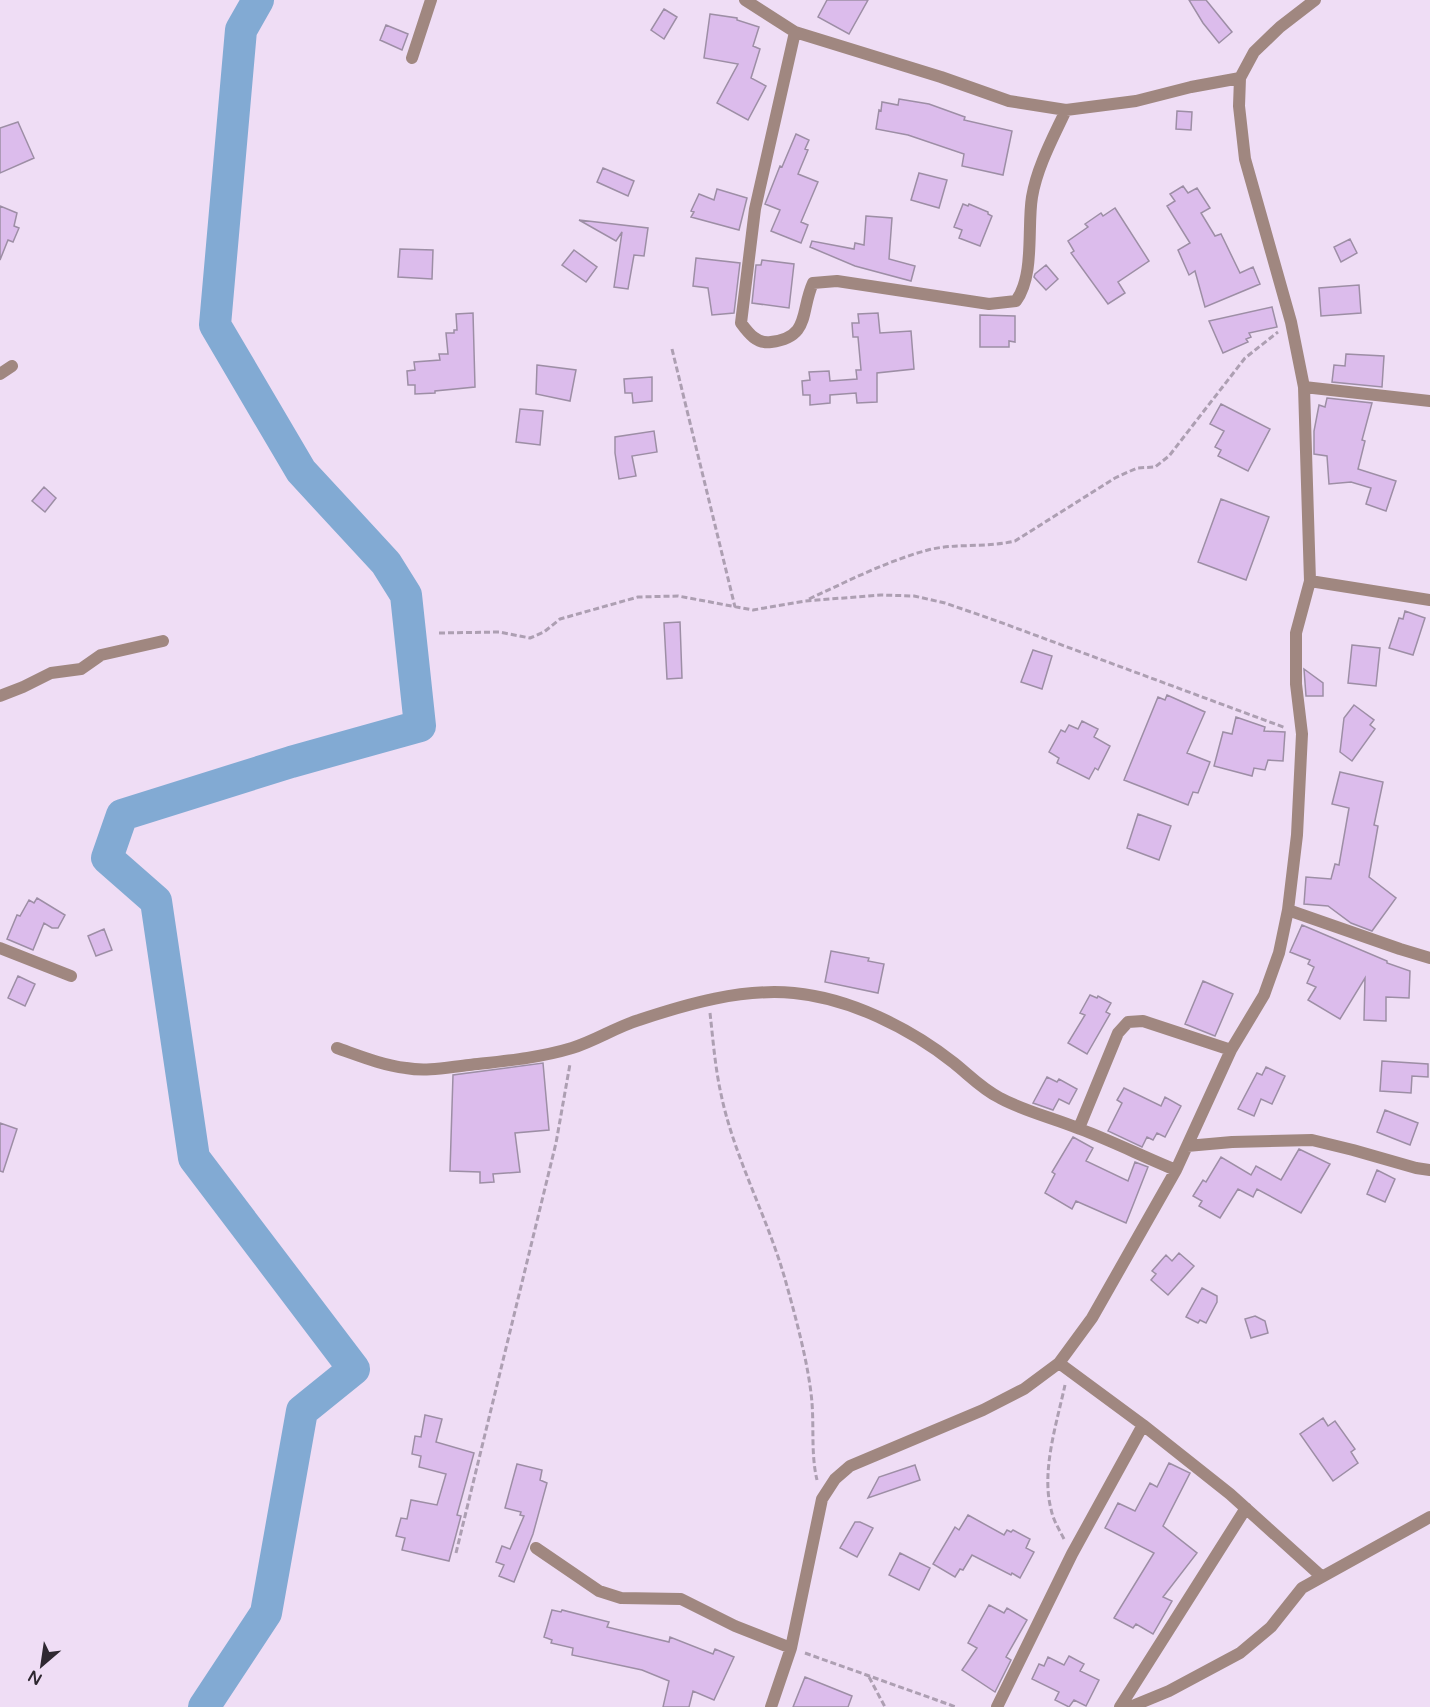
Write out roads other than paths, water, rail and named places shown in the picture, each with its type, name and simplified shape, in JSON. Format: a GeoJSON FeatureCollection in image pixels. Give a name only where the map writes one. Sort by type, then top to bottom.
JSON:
{"type":"FeatureCollection","features":[{"type":"Feature","properties":{"kind":"street"},"geometry":{"type":"LineString","coordinates":[[412,58],[431,0]]}},
{"type":"Feature","properties":{"kind":"street"},"geometry":{"type":"LineString","coordinates":[[746,0],[795,32],[941,77],[1009,101],[1066,110],[1136,101],[1240,78]]}},
{"type":"Feature","properties":{"kind":"street"},"geometry":{"type":"LineString","coordinates":[[771,1707],[791,1648],[822,1499],[835,1479],[850,1466],[983,1410],[1064,1367],[1176,1170],[1231,1050],[1264,995],[1279,953],[1288,910],[1297,835],[1302,734],[1296,684],[1296,633],[1310,581],[1304,387],[1291,322],[1245,159],[1239,106],[1240,78],[1254,52],[1280,27],[1315,0]]}},
{"type":"Feature","properties":{"kind":"street"},"geometry":{"type":"LineString","coordinates":[[795,32],[755,208],[741,323],[750,335],[764,343],[784,341],[797,333],[805,314],[810,289],[813,283],[818,281],[837,281],[989,304],[1016,300],[1022,293],[1026,278],[1032,196],[1044,158],[1066,110]]}},
{"type":"Feature","properties":{"kind":"street"},"geometry":{"type":"LineString","coordinates":[[0,374],[12,366]]}},
{"type":"Feature","properties":{"kind":"street"},"geometry":{"type":"LineString","coordinates":[[1304,387],[1430,401]]}},
{"type":"Feature","properties":{"kind":"street"},"geometry":{"type":"LineString","coordinates":[[1310,581],[1430,600]]}},
{"type":"Feature","properties":{"kind":"street"},"geometry":{"type":"LineString","coordinates":[[0,696],[51,673],[81,669],[101,655],[163,641]]}},
{"type":"Feature","properties":{"kind":"street"},"geometry":{"type":"LineString","coordinates":[[1288,910],[1400,950],[1430,958]]}},
{"type":"Feature","properties":{"kind":"street"},"geometry":{"type":"LineString","coordinates":[[0,948],[71,976]]}},
{"type":"Feature","properties":{"kind":"street"},"geometry":{"type":"LineString","coordinates":[[337,1048],[409,1069],[433,1069],[527,1058],[573,1047],[638,1020],[709,1000],[743,994],[793,992],[834,999],[875,1015],[915,1037],[954,1063],[976,1083],[999,1098],[1035,1114],[1078,1128],[1176,1170]]}},
{"type":"Feature","properties":{"kind":"street"},"geometry":{"type":"LineString","coordinates":[[1078,1128],[1118,1033],[1128,1022],[1143,1021],[1231,1050]]}},
{"type":"Feature","properties":{"kind":"street"},"geometry":{"type":"LineString","coordinates":[[1187,1146],[1312,1140],[1430,1170]]}},
{"type":"Feature","properties":{"kind":"street"},"geometry":{"type":"LineString","coordinates":[[1064,1367],[1143,1425],[1246,1508],[1321,1576]]}},
{"type":"Feature","properties":{"kind":"street"},"geometry":{"type":"LineString","coordinates":[[997,1707],[1072,1554],[1143,1425]]}},
{"type":"Feature","properties":{"kind":"street"},"geometry":{"type":"LineString","coordinates":[[1120,1707],[1246,1508]]}},
{"type":"Feature","properties":{"kind":"street"},"geometry":{"type":"LineString","coordinates":[[1130,1707],[1169,1691],[1240,1653],[1271,1627],[1302,1588],[1430,1517]]}},
{"type":"Feature","properties":{"kind":"street"},"geometry":{"type":"LineString","coordinates":[[536,1548],[598,1591],[621,1598],[681,1599],[735,1626],[791,1648]]}},
{"type":"Feature","properties":{"kind":"waterway"},"geometry":{"type":"LineString","coordinates":[[204,1707],[266,1613],[302,1411],[354,1369],[194,1158],[156,901],[107,858],[122,815],[291,762],[420,726],[406,595],[386,563],[301,471],[215,325],[241,30],[258,0]]}}]}
